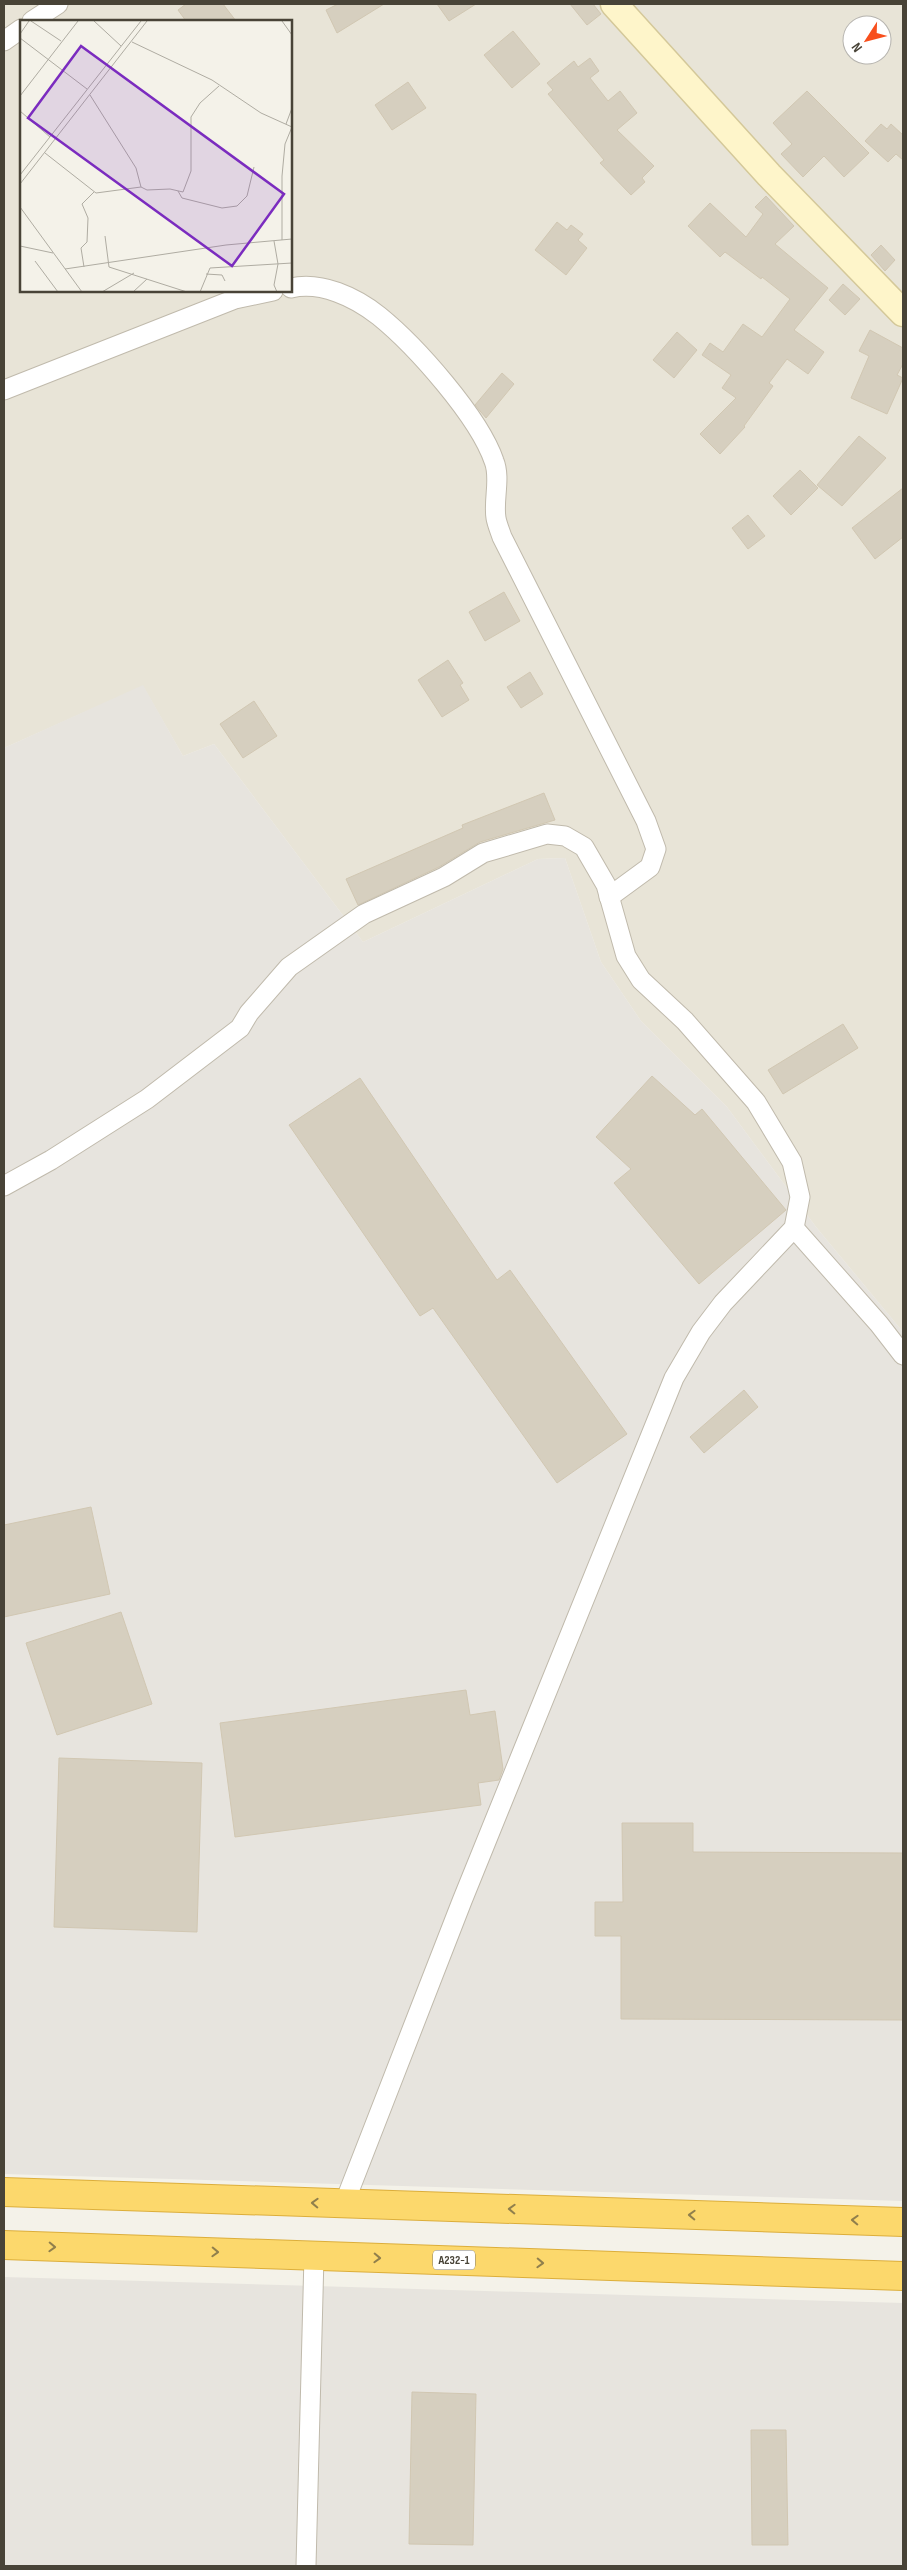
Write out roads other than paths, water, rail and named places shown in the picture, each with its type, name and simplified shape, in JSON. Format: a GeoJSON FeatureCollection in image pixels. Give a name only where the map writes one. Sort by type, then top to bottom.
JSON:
{"type":"FeatureCollection","features":[{"type":"Feature","properties":{"kind":"highway"},"geometry":{"type":"LineString","coordinates":[[4,2192],[903,2222]]}},
{"type":"Feature","properties":{"kind":"highway","name":"A232-1"},"geometry":{"type":"LineString","coordinates":[[4,2245],[903,2276]]}},
{"type":"Feature","properties":{"kind":"street"},"geometry":{"type":"LineString","coordinates":[[34,20],[58,4]]}},
{"type":"Feature","properties":{"kind":"street"},"geometry":{"type":"LineString","coordinates":[[614,4],[776,182],[903,313]]}},
{"type":"Feature","properties":{"kind":"street"},"geometry":{"type":"LineString","coordinates":[[4,41],[20,30]]}},
{"type":"Feature","properties":{"kind":"street"},"geometry":{"type":"LineString","coordinates":[[292,288],[307,284],[337,292],[378,316],[435,371],[485,438],[496,464],[496,518],[502,536],[646,820],[656,849],[650,867],[609,897]]}},
{"type":"Feature","properties":{"kind":"street"},"geometry":{"type":"LineString","coordinates":[[4,390],[235,299],[268,292]]}},
{"type":"Feature","properties":{"kind":"street"},"geometry":{"type":"LineString","coordinates":[[4,1186],[51,1160],[147,1099],[240,1028],[249,1013],[289,967],[364,914],[444,876],[482,853],[547,834],[565,836],[584,847],[606,885],[626,956],[641,980],[685,1021],[756,1102],[792,1162],[800,1197],[794,1228],[723,1303],[701,1332],[674,1378],[462,1901],[344,2204]]}},
{"type":"Feature","properties":{"kind":"street"},"geometry":{"type":"LineString","coordinates":[[794,1228],[880,1324],[903,1355]]}},
{"type":"Feature","properties":{"kind":"street"},"geometry":{"type":"LineString","coordinates":[[306,2566],[314,2256]]}}]}
